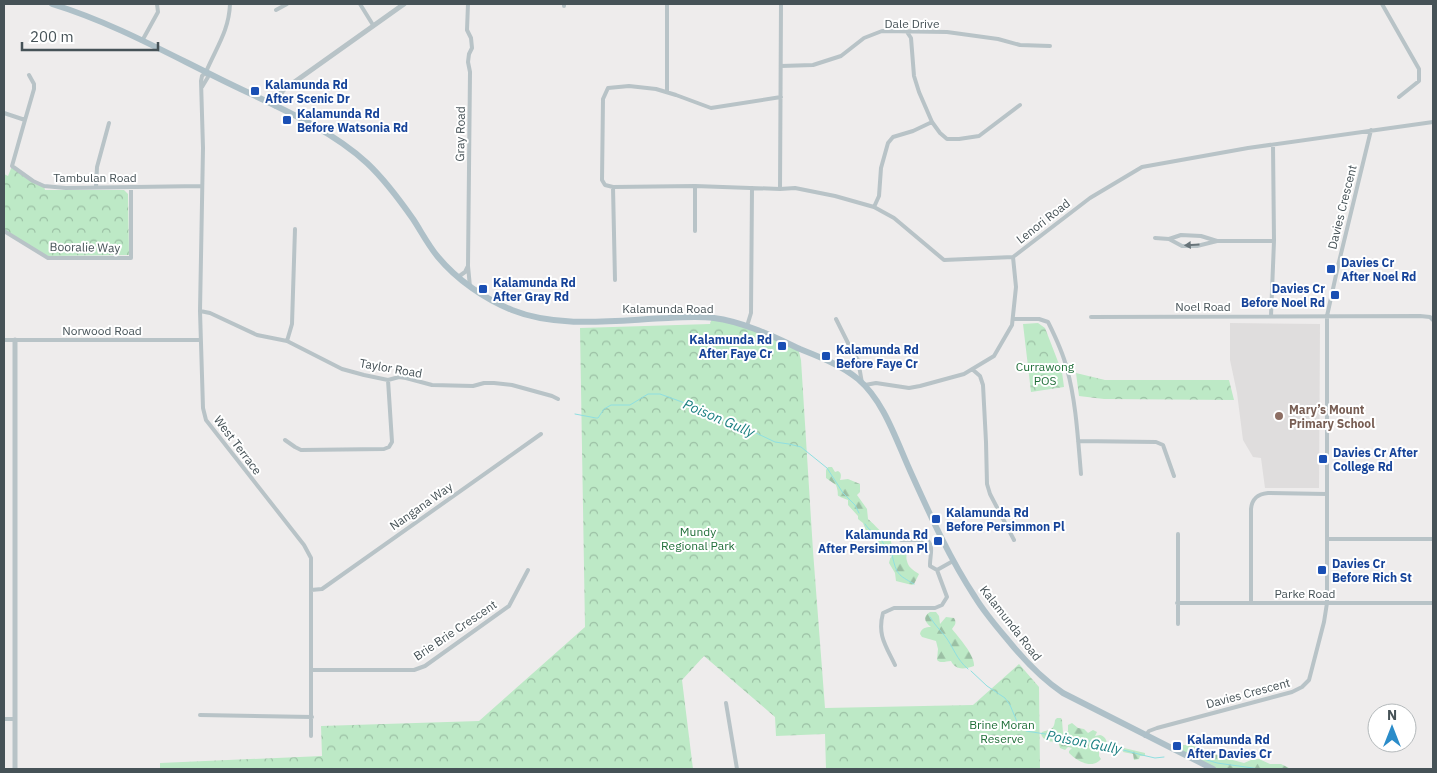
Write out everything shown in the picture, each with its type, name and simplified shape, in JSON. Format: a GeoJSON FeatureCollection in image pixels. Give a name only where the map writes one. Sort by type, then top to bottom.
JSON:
{"type":"FeatureCollection","features":[{"type":"Feature","properties":{"kind":"main road","name":"Kalamunda Road"},"geometry":{"type":"LineString","coordinates":[[52,4],[92,17],[275,106],[335,138],[365,162],[385,182],[437,255],[458,277],[470,287],[515,311],[550,320],[582,322],[712,318],[747,326],[838,366],[854,376],[879,403],[953,561],[985,612],[1021,657],[1033,670],[1063,693],[1213,769]]}},
{"type":"Feature","properties":{"kind":"street"},"geometry":{"type":"LineString","coordinates":[[142,41],[158,12],[157,4]]}},
{"type":"Feature","properties":{"kind":"street","name":"West Terrace"},"geometry":{"type":"LineString","coordinates":[[230,4],[226,30],[206,72],[208,77],[202,87],[200,311],[204,408],[206,420],[304,545],[311,558],[312,736]]}},
{"type":"Feature","properties":{"kind":"street"},"geometry":{"type":"LineString","coordinates":[[276,10],[287,4]]}},
{"type":"Feature","properties":{"kind":"street"},"geometry":{"type":"LineString","coordinates":[[360,4],[373,25]]}},
{"type":"Feature","properties":{"kind":"street"},"geometry":{"type":"LineString","coordinates":[[264,101],[286,88],[404,4]]}},
{"type":"Feature","properties":{"kind":"street","name":"Gray Road"},"geometry":{"type":"LineString","coordinates":[[468,4],[467,30],[471,38],[472,48],[468,62],[470,72],[468,266],[470,287]]}},
{"type":"Feature","properties":{"kind":"street"},"geometry":{"type":"LineString","coordinates":[[666,4],[667,92]]}},
{"type":"Feature","properties":{"kind":"street"},"geometry":{"type":"LineString","coordinates":[[780,189],[781,4]]}},
{"type":"Feature","properties":{"kind":"street"},"geometry":{"type":"LineString","coordinates":[[1382,4],[1418,69],[1418,81],[1399,97]]}},
{"type":"Feature","properties":{"kind":"street","name":"Dale Drive"},"geometry":{"type":"LineString","coordinates":[[781,66],[813,65],[840,56],[864,38],[882,31],[947,32],[998,38],[1020,45],[1050,46]]}},
{"type":"Feature","properties":{"kind":"street"},"geometry":{"type":"LineString","coordinates":[[907,32],[911,38],[914,76],[919,92],[932,122],[947,139],[979,136],[1020,105]]}},
{"type":"Feature","properties":{"kind":"street","name":"Tambulan Road"},"geometry":{"type":"LineString","coordinates":[[29,75],[34,84],[34,89],[12,166],[33,181],[44,186],[202,186]]}},
{"type":"Feature","properties":{"kind":"street"},"geometry":{"type":"LineString","coordinates":[[615,280],[613,187],[605,185],[602,180],[603,99],[608,88],[629,86],[667,92],[711,108],[781,97]]}},
{"type":"Feature","properties":{"kind":"street"},"geometry":{"type":"LineString","coordinates":[[275,106],[276,98],[286,88]]}},
{"type":"Feature","properties":{"kind":"street"},"geometry":{"type":"LineString","coordinates":[[4,113],[25,120]]}},
{"type":"Feature","properties":{"kind":"street"},"geometry":{"type":"LineString","coordinates":[[874,207],[879,196],[881,168],[888,143],[893,137],[932,122]]}},
{"type":"Feature","properties":{"kind":"street","name":"Lenori Road"},"geometry":{"type":"LineString","coordinates":[[613,187],[795,188],[874,207],[894,218],[944,260],[1013,257],[1090,198],[1142,167],[1248,148],[1433,122]]}},
{"type":"Feature","properties":{"kind":"street"},"geometry":{"type":"LineString","coordinates":[[96,187],[97,167],[109,123]]}},
{"type":"Feature","properties":{"kind":"street","name":"Davies Crescent"},"geometry":{"type":"LineString","coordinates":[[1145,736],[1157,728],[1292,692],[1302,688],[1309,680],[1327,603],[1327,316],[1371,130]]}},
{"type":"Feature","properties":{"kind":"street"},"geometry":{"type":"LineString","coordinates":[[1271,316],[1274,241],[1273,145]]}},
{"type":"Feature","properties":{"kind":"street"},"geometry":{"type":"LineString","coordinates":[[695,186],[695,231]]}},
{"type":"Feature","properties":{"kind":"street","name":"Booralie Way"},"geometry":{"type":"LineString","coordinates":[[4,231],[48,258],[131,258],[131,187]]}},
{"type":"Feature","properties":{"kind":"street"},"geometry":{"type":"LineString","coordinates":[[747,326],[750,313],[752,188]]}},
{"type":"Feature","properties":{"kind":"street"},"geometry":{"type":"LineString","coordinates":[[286,341],[292,324],[295,229]]}},
{"type":"Feature","properties":{"kind":"street"},"geometry":{"type":"LineString","coordinates":[[1168,239],[1181,235],[1201,236],[1217,241]]}},
{"type":"Feature","properties":{"kind":"street"},"geometry":{"type":"LineString","coordinates":[[1156,238],[1168,239],[1182,246],[1197,246],[1217,241],[1274,241]]}},
{"type":"Feature","properties":{"kind":"street"},"geometry":{"type":"LineString","coordinates":[[836,319],[858,360],[863,384],[909,388],[964,374],[994,356],[1012,325],[1016,287],[1013,257]]}},
{"type":"Feature","properties":{"kind":"street"},"geometry":{"type":"LineString","coordinates":[[458,277],[466,272],[468,266]]}},
{"type":"Feature","properties":{"kind":"street","name":"Taylor Road"},"geometry":{"type":"LineString","coordinates":[[200,311],[257,335],[286,341],[342,369],[388,380],[399,377],[425,384],[473,386],[489,383],[512,385],[558,400]]}},
{"type":"Feature","properties":{"kind":"street","name":"Noel Road"},"geometry":{"type":"LineString","coordinates":[[1091,317],[1420,316],[1430,317],[1433,320]]}},
{"type":"Feature","properties":{"kind":"street"},"geometry":{"type":"LineString","coordinates":[[1013,319],[1039,319],[1048,322],[1054,334],[1067,368],[1071,388],[1081,474]]}},
{"type":"Feature","properties":{"kind":"street","name":"Norwood Road"},"geometry":{"type":"LineString","coordinates":[[4,340],[201,340]]}},
{"type":"Feature","properties":{"kind":"street"},"geometry":{"type":"LineString","coordinates":[[15,340],[15,769]]}},
{"type":"Feature","properties":{"kind":"street"},"geometry":{"type":"LineString","coordinates":[[972,369],[980,376],[983,385],[987,484],[990,494],[1014,540]]}},
{"type":"Feature","properties":{"kind":"street"},"geometry":{"type":"LineString","coordinates":[[285,440],[302,450],[384,449],[389,447],[392,442],[388,380]]}},
{"type":"Feature","properties":{"kind":"street","name":"Nangana Way"},"geometry":{"type":"LineString","coordinates":[[311,590],[322,588],[541,434]]}},
{"type":"Feature","properties":{"kind":"street"},"geometry":{"type":"LineString","coordinates":[[1078,441],[1156,442],[1163,445],[1174,476]]}},
{"type":"Feature","properties":{"kind":"street"},"geometry":{"type":"LineString","coordinates":[[1252,602],[1251,509],[1254,499],[1268,493],[1327,494]]}},
{"type":"Feature","properties":{"kind":"street"},"geometry":{"type":"LineString","coordinates":[[1178,534],[1178,624]]}},
{"type":"Feature","properties":{"kind":"street"},"geometry":{"type":"LineString","coordinates":[[1327,539],[1433,539]]}},
{"type":"Feature","properties":{"kind":"street"},"geometry":{"type":"LineString","coordinates":[[895,665],[881,635],[883,613],[894,608],[935,608],[942,605],[947,597],[937,570],[930,566],[931,546],[929,542],[927,540],[901,540]]}},
{"type":"Feature","properties":{"kind":"street"},"geometry":{"type":"LineString","coordinates":[[937,570],[953,561]]}},
{"type":"Feature","properties":{"kind":"street","name":"Brie Brie Crescent"},"geometry":{"type":"LineString","coordinates":[[312,670],[414,670],[425,666],[509,606],[528,570]]}},
{"type":"Feature","properties":{"kind":"street","name":"Parke Road"},"geometry":{"type":"LineString","coordinates":[[1177,603],[1433,603]]}},
{"type":"Feature","properties":{"kind":"street"},"geometry":{"type":"LineString","coordinates":[[726,703],[738,769]]}},
{"type":"Feature","properties":{"kind":"street"},"geometry":{"type":"LineString","coordinates":[[200,715],[312,717]]}},
{"type":"Feature","properties":{"kind":"street"},"geometry":{"type":"LineString","coordinates":[[4,719],[15,719]]}},
{"type":"Feature","properties":{"kind":"shaded area","name":"Mary’s Mount Primary School"},"geometry":{"type":"Polygon","coordinates":[[[1230,323],[1320,324],[1319,488],[1265,488],[1261,458],[1253,457],[1243,440],[1237,393],[1230,360],[1230,323]]]}},
{"type":"Feature","properties":{"kind":"green space"},"geometry":{"type":"Polygon","coordinates":[[[12,166],[44,186],[45,190],[124,190],[128,194],[129,255],[48,256],[29,247],[4,230],[4,174],[8,176],[12,166]]]}},
{"type":"Feature","properties":{"kind":"green space","name":"Mundy Regional Park"},"geometry":{"type":"Polygon","coordinates":[[[712,318],[736,323],[798,348],[801,360],[825,708],[973,705],[1019,664],[1039,687],[1040,769],[826,769],[825,734],[776,736],[775,717],[704,656],[682,680],[693,769],[160,769],[160,763],[322,756],[321,726],[479,721],[585,627],[580,328],[710,324],[712,318]]]}},
{"type":"Feature","properties":{"kind":"green space","name":"Currawong POS"},"geometry":{"type":"Polygon","coordinates":[[[1038,323],[1045,328],[1062,372],[1064,387],[1031,392],[1023,324],[1038,323]]]}},
{"type":"Feature","properties":{"kind":"green space"},"geometry":{"type":"Polygon","coordinates":[[[1076,373],[1105,380],[1229,380],[1234,400],[1104,399],[1079,396],[1076,373]]]}},
{"type":"Feature","properties":{"kind":"green space"},"geometry":{"type":"Polygon","coordinates":[[[828,467],[832,467],[835,472],[839,472],[841,475],[840,480],[848,479],[860,484],[860,492],[857,495],[867,509],[868,519],[883,533],[891,533],[893,548],[891,556],[878,550],[876,535],[867,533],[863,523],[848,505],[848,500],[838,495],[836,485],[826,478],[828,467]]]}},
{"type":"Feature","properties":{"kind":"green space"},"geometry":{"type":"Polygon","coordinates":[[[904,548],[908,565],[919,574],[912,585],[896,581],[895,573],[889,563],[894,553],[904,548]]]}},
{"type":"Feature","properties":{"kind":"green space"},"geometry":{"type":"Polygon","coordinates":[[[930,612],[936,612],[939,616],[940,624],[946,617],[954,618],[955,624],[952,629],[972,657],[974,666],[958,668],[951,661],[942,662],[937,660],[938,649],[936,641],[922,637],[920,634],[924,628],[931,627],[925,620],[930,612]]]}},
{"type":"Feature","properties":{"kind":"green space"},"geometry":{"type":"Polygon","coordinates":[[[1057,718],[1062,720],[1063,733],[1068,731],[1068,725],[1072,723],[1088,733],[1093,730],[1097,732],[1095,736],[1100,735],[1104,737],[1106,740],[1105,749],[1099,751],[1101,759],[1093,764],[1085,763],[1069,753],[1072,748],[1068,747],[1065,750],[1060,748],[1058,741],[1044,739],[1041,734],[1042,732],[1050,730],[1057,718]]]}},
{"type":"Feature","properties":{"kind":"green space"},"geometry":{"type":"Polygon","coordinates":[[[1183,745],[1190,745],[1244,763],[1259,759],[1270,764],[1281,764],[1291,769],[1218,769],[1209,767],[1178,750],[1183,745]]]}},
{"type":"Feature","properties":{"kind":"green space"},"geometry":{"type":"Polygon","coordinates":[[[1124,748],[1145,753],[1145,756],[1140,756],[1139,759],[1134,760],[1133,754],[1123,752],[1124,748]]]}},
{"type":"Feature","properties":{"kind":"waterway","name":"Poison Gully"},"geometry":{"type":"LineString","coordinates":[[575,414],[598,418],[604,409],[611,405],[630,405],[648,394],[660,394],[682,402],[691,408],[714,415],[732,427],[754,432],[775,442],[801,447],[827,468],[859,513]]}},
{"type":"Feature","properties":{"kind":"waterway"},"geometry":{"type":"LineString","coordinates":[[865,524],[880,538],[887,549]]}},
{"type":"Feature","properties":{"kind":"waterway","name":"Poison Gully"},"geometry":{"type":"LineString","coordinates":[[892,555],[895,567],[899,573],[914,584]]}},
{"type":"Feature","properties":{"kind":"waterway","name":"Poison Gully"},"geometry":{"type":"LineString","coordinates":[[930,617],[968,669]]}},
{"type":"Feature","properties":{"kind":"waterway","name":"Poison Gully"},"geometry":{"type":"LineString","coordinates":[[971,671],[987,686],[1005,698],[1018,724],[1026,731],[1090,741],[1155,758],[1164,757]]}},
{"type":"Feature","properties":{"kind":"waterway","name":"Poison Gully"},"geometry":{"type":"LineString","coordinates":[[1197,757],[1217,763],[1260,769]]}},
{"type":"Feature","properties":{"kind":"place","name":"Kalamunda Rd After Scenic Dr"},"geometry":{"type":"Point","coordinates":[255,91]}},
{"type":"Feature","properties":{"kind":"place","name":"Kalamunda Rd Before Watsonia Rd"},"geometry":{"type":"Point","coordinates":[287,120]}},
{"type":"Feature","properties":{"kind":"place","name":"Davies Cr After Noel Rd"},"geometry":{"type":"Point","coordinates":[1331,269]}},
{"type":"Feature","properties":{"kind":"place","name":"Kalamunda Rd After Gray Rd"},"geometry":{"type":"Point","coordinates":[483,289]}},
{"type":"Feature","properties":{"kind":"place","name":"Davies Cr Before Noel Rd"},"geometry":{"type":"Point","coordinates":[1335,295]}},
{"type":"Feature","properties":{"kind":"place","name":"Kalamunda Rd After Faye Cr"},"geometry":{"type":"Point","coordinates":[782,346]}},
{"type":"Feature","properties":{"kind":"place","name":"Kalamunda Rd Before Faye Cr"},"geometry":{"type":"Point","coordinates":[826,356]}},
{"type":"Feature","properties":{"kind":"place","name":"Mary’s Mount Primary School"},"geometry":{"type":"Point","coordinates":[1279,416]}},
{"type":"Feature","properties":{"kind":"place","name":"Davies Cr After College Rd"},"geometry":{"type":"Point","coordinates":[1323,459]}},
{"type":"Feature","properties":{"kind":"place","name":"Kalamunda Rd Before Persimmon Pl"},"geometry":{"type":"Point","coordinates":[936,519]}},
{"type":"Feature","properties":{"kind":"place","name":"Kalamunda Rd After Persimmon Pl"},"geometry":{"type":"Point","coordinates":[938,541]}},
{"type":"Feature","properties":{"kind":"place","name":"Davies Cr Before Rich St"},"geometry":{"type":"Point","coordinates":[1322,570]}},
{"type":"Feature","properties":{"kind":"place","name":"Kalamunda Rd After Davies Cr"},"geometry":{"type":"Point","coordinates":[1177,746]}},
{"type":"Feature","properties":{"kind":"park label","name":"Brine Moran Reserve"},"geometry":{"type":"Point","coordinates":[1002,731]}}]}
